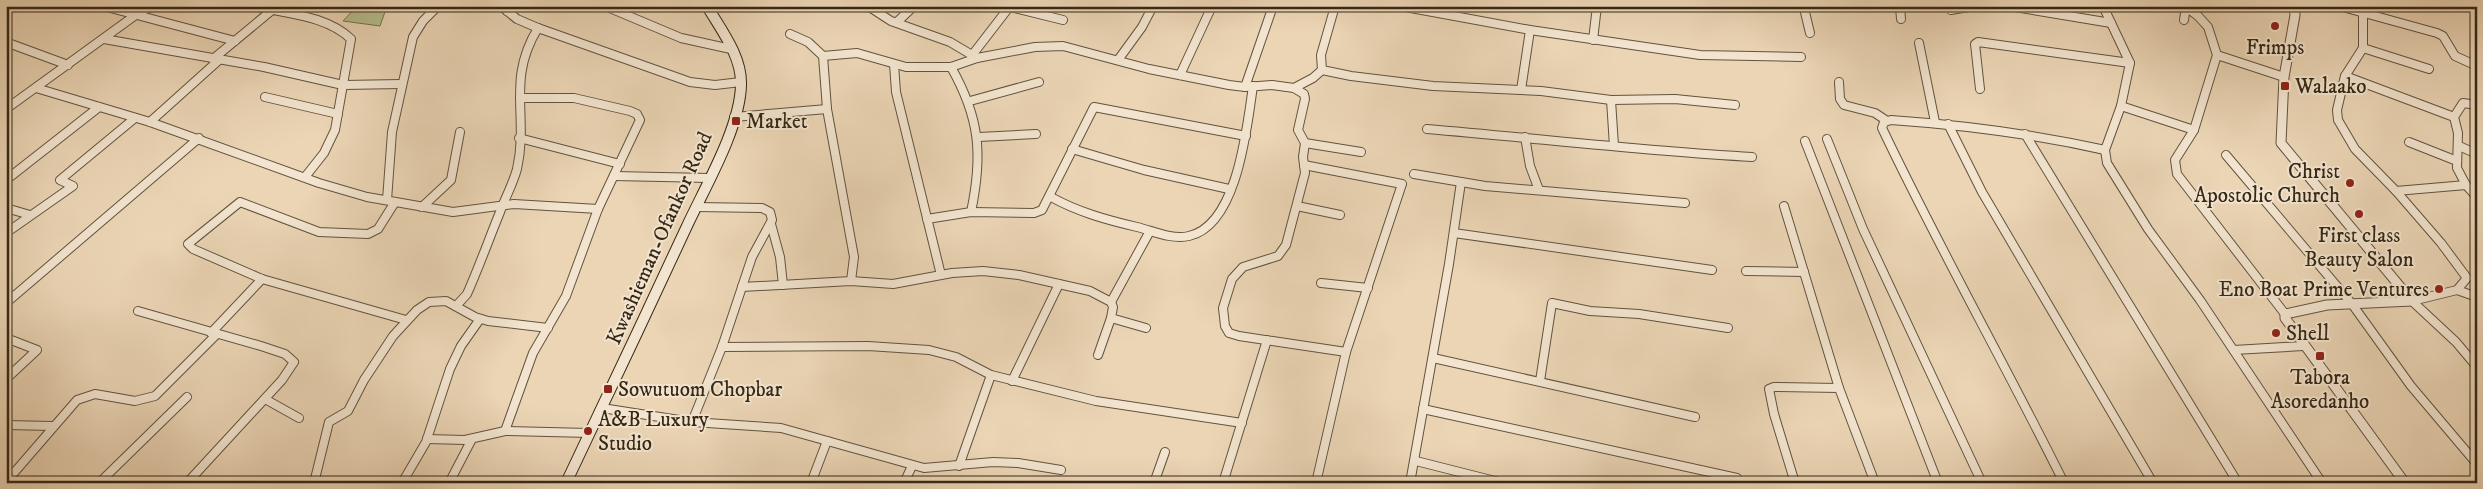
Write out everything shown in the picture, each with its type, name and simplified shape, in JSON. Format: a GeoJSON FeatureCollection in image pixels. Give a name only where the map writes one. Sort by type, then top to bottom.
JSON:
{"type":"FeatureCollection","features":[{"type":"Feature","properties":{"kind":"main road","name":"Kwashieman-Ofankor Road"},"geometry":{"type":"LineString","coordinates":[[566,482],[696,207],[734,117],[741,82],[731,50],[707,6]]}},
{"type":"Feature","properties":{"kind":"street"},"geometry":{"type":"LineString","coordinates":[[103,6],[235,41]]}},
{"type":"Feature","properties":{"kind":"street"},"geometry":{"type":"LineString","coordinates":[[6,109],[137,14],[152,6]]}},
{"type":"Feature","properties":{"kind":"street"},"geometry":{"type":"LineString","coordinates":[[254,6],[334,26],[346,32],[351,44],[338,114],[331,140],[305,178]]}},
{"type":"Feature","properties":{"kind":"street"},"geometry":{"type":"LineString","coordinates":[[406,320],[262,279],[193,250],[188,244],[240,202],[318,232],[368,234],[378,229],[391,201],[392,132],[401,84],[416,29],[438,6]]}},
{"type":"Feature","properties":{"kind":"street"},"geometry":{"type":"LineString","coordinates":[[501,6],[517,19],[538,28],[690,82],[714,85],[741,82]]}},
{"type":"Feature","properties":{"kind":"street"},"geometry":{"type":"LineString","coordinates":[[507,12],[516,6]]}},
{"type":"Feature","properties":{"kind":"street"},"geometry":{"type":"LineString","coordinates":[[605,6],[668,35],[731,50]]}},
{"type":"Feature","properties":{"kind":"street"},"geometry":{"type":"LineString","coordinates":[[868,6],[887,19],[975,56]]}},
{"type":"Feature","properties":{"kind":"street"},"geometry":{"type":"LineString","coordinates":[[897,22],[914,6]]}},
{"type":"Feature","properties":{"kind":"street"},"geometry":{"type":"LineString","coordinates":[[975,56],[1010,6],[1063,20]]}},
{"type":"Feature","properties":{"kind":"street"},"geometry":{"type":"LineString","coordinates":[[1118,60],[1142,27],[1153,6]]}},
{"type":"Feature","properties":{"kind":"street"},"geometry":{"type":"LineString","coordinates":[[1180,75],[1212,6]]}},
{"type":"Feature","properties":{"kind":"street"},"geometry":{"type":"LineString","coordinates":[[1050,197],[1086,214],[1150,231],[1178,236],[1196,234],[1216,218],[1229,189],[1246,136],[1249,87],[1273,6]]}},
{"type":"Feature","properties":{"kind":"street"},"geometry":{"type":"LineString","coordinates":[[1322,70],[1321,55],[1335,6]]}},
{"type":"Feature","properties":{"kind":"street"},"geometry":{"type":"LineString","coordinates":[[1400,6],[1530,30],[1700,55],[1800,57]]}},
{"type":"Feature","properties":{"kind":"street"},"geometry":{"type":"LineString","coordinates":[[1593,40],[1597,6]]}},
{"type":"Feature","properties":{"kind":"street"},"geometry":{"type":"LineString","coordinates":[[1793,6],[1804,8],[1835,6]]}},
{"type":"Feature","properties":{"kind":"street"},"geometry":{"type":"LineString","coordinates":[[1900,6],[1900,18]]}},
{"type":"Feature","properties":{"kind":"street"},"geometry":{"type":"LineString","coordinates":[[1951,10],[1974,6]]}},
{"type":"Feature","properties":{"kind":"street"},"geometry":{"type":"LineString","coordinates":[[2009,6],[2111,23]]}},
{"type":"Feature","properties":{"kind":"street"},"geometry":{"type":"LineString","coordinates":[[2104,6],[2130,62],[2121,106],[2105,150],[2107,163],[2125,194],[2234,350],[2322,483]]}},
{"type":"Feature","properties":{"kind":"street"},"geometry":{"type":"LineString","coordinates":[[2294,6],[2295,15],[2284,77],[2281,143],[2412,301],[2456,342],[2477,367]]}},
{"type":"Feature","properties":{"kind":"street"},"geometry":{"type":"LineString","coordinates":[[2339,6],[2363,9],[2437,33],[2443,36],[2446,48],[2452,55],[2477,66]]}},
{"type":"Feature","properties":{"kind":"street"},"geometry":{"type":"LineString","coordinates":[[2184,20],[2186,7]]}},
{"type":"Feature","properties":{"kind":"street"},"geometry":{"type":"LineString","coordinates":[[2186,7],[2211,31],[2217,55],[2194,130],[2175,160],[2177,174],[2252,274],[2285,314],[2288,325],[2404,483]]}},
{"type":"Feature","properties":{"kind":"street"},"geometry":{"type":"LineString","coordinates":[[1804,8],[1810,32]]}},
{"type":"Feature","properties":{"kind":"street"},"geometry":{"type":"LineString","coordinates":[[2363,9],[2363,48],[2345,76],[2337,110],[2338,120],[2355,149],[2441,243],[2467,278],[2457,290]]}},
{"type":"Feature","properties":{"kind":"street"},"geometry":{"type":"LineString","coordinates":[[150,122],[235,41],[271,11]]}},
{"type":"Feature","properties":{"kind":"street"},"geometry":{"type":"LineString","coordinates":[[457,306],[470,288],[518,166],[522,58],[529,40],[538,28]]}},
{"type":"Feature","properties":{"kind":"street"},"geometry":{"type":"LineString","coordinates":[[1521,90],[1530,30]]}},
{"type":"Feature","properties":{"kind":"street"},"geometry":{"type":"LineString","coordinates":[[790,34],[808,42],[823,56],[827,108],[854,257],[851,281]]}},
{"type":"Feature","properties":{"kind":"street"},"geometry":{"type":"LineString","coordinates":[[104,39],[216,59],[343,85],[401,84]]}},
{"type":"Feature","properties":{"kind":"street"},"geometry":{"type":"LineString","coordinates":[[1980,89],[1975,44],[1978,42],[2130,62]]}},
{"type":"Feature","properties":{"kind":"street"},"geometry":{"type":"LineString","coordinates":[[1919,43],[1935,122]]}},
{"type":"Feature","properties":{"kind":"street"},"geometry":{"type":"LineString","coordinates":[[11,44],[68,65]]}},
{"type":"Feature","properties":{"kind":"street"},"geometry":{"type":"LineString","coordinates":[[823,56],[857,53],[915,68],[951,67],[975,56],[1056,45],[1180,75],[1249,87],[1272,85],[1294,88],[1304,94],[1298,130],[1305,143],[1303,157],[1305,174],[1297,206],[1283,252],[1273,260],[1240,268],[1223,304],[1224,324],[1229,333],[1346,352]]}},
{"type":"Feature","properties":{"kind":"street"},"geometry":{"type":"LineString","coordinates":[[2363,48],[2429,68]]}},
{"type":"Feature","properties":{"kind":"street"},"geometry":{"type":"LineString","coordinates":[[2217,55],[2284,77]]}},
{"type":"Feature","properties":{"kind":"street"},"geometry":{"type":"LineString","coordinates":[[894,64],[892,79],[894,90],[908,134],[942,275]]}},
{"type":"Feature","properties":{"kind":"street"},"geometry":{"type":"LineString","coordinates":[[951,67],[970,101],[979,136],[979,169],[971,212]]}},
{"type":"Feature","properties":{"kind":"street"},"geometry":{"type":"LineString","coordinates":[[1294,88],[1313,78],[1322,70]]}},
{"type":"Feature","properties":{"kind":"street"},"geometry":{"type":"LineString","coordinates":[[1322,70],[1395,83],[1521,90],[1611,100],[1675,99],[1735,105]]}},
{"type":"Feature","properties":{"kind":"street"},"geometry":{"type":"LineString","coordinates":[[2345,76],[2454,117]]}},
{"type":"Feature","properties":{"kind":"street"},"geometry":{"type":"LineString","coordinates":[[970,101],[1039,82]]}},
{"type":"Feature","properties":{"kind":"street"},"geometry":{"type":"LineString","coordinates":[[1838,82],[1841,102],[1844,105],[1849,108],[1877,112],[1886,121],[1935,122],[2025,134],[2105,150]]}},
{"type":"Feature","properties":{"kind":"street"},"geometry":{"type":"LineString","coordinates":[[36,88],[199,138],[346,192],[453,212],[526,204],[598,208]]}},
{"type":"Feature","properties":{"kind":"street"},"geometry":{"type":"LineString","coordinates":[[265,96],[338,114]]}},
{"type":"Feature","properties":{"kind":"street"},"geometry":{"type":"LineString","coordinates":[[505,431],[533,353],[566,296],[598,208],[640,120],[637,114],[574,98],[520,98]]}},
{"type":"Feature","properties":{"kind":"street"},"geometry":{"type":"LineString","coordinates":[[1611,100],[1614,146]]}},
{"type":"Feature","properties":{"kind":"street"},"geometry":{"type":"LineString","coordinates":[[2477,105],[2462,103],[2454,117],[2459,146],[2458,168],[2466,185],[2477,197]]}},
{"type":"Feature","properties":{"kind":"street"},"geometry":{"type":"LineString","coordinates":[[927,219],[971,212],[1037,212],[1046,207],[1072,149],[1093,108],[1096,106],[1246,136]]}},
{"type":"Feature","properties":{"kind":"street"},"geometry":{"type":"LineString","coordinates":[[2121,106],[2194,130]]}},
{"type":"Feature","properties":{"kind":"street"},"geometry":{"type":"LineString","coordinates":[[6,180],[100,107]]}},
{"type":"Feature","properties":{"kind":"street"},"geometry":{"type":"LineString","coordinates":[[734,117],[827,108]]}},
{"type":"Feature","properties":{"kind":"street"},"geometry":{"type":"LineString","coordinates":[[6,233],[73,186],[60,180],[135,118]]}},
{"type":"Feature","properties":{"kind":"street"},"geometry":{"type":"LineString","coordinates":[[1886,121],[1883,124],[1883,131],[1910,187],[2013,380],[2064,483]]}},
{"type":"Feature","properties":{"kind":"street"},"geometry":{"type":"LineString","coordinates":[[1948,124],[1982,192],[2153,483]]}},
{"type":"Feature","properties":{"kind":"street"},"geometry":{"type":"LineString","coordinates":[[1427,129],[1525,137],[1648,151],[1752,157]]}},
{"type":"Feature","properties":{"kind":"street"},"geometry":{"type":"LineString","coordinates":[[422,207],[451,180],[460,132]]}},
{"type":"Feature","properties":{"kind":"street"},"geometry":{"type":"LineString","coordinates":[[979,136],[1011,137],[1036,134]]}},
{"type":"Feature","properties":{"kind":"street"},"geometry":{"type":"LineString","coordinates":[[2025,134],[2238,483]]}},
{"type":"Feature","properties":{"kind":"street"},"geometry":{"type":"LineString","coordinates":[[1525,137],[1530,166],[1539,190]]}},
{"type":"Feature","properties":{"kind":"street"},"geometry":{"type":"LineString","coordinates":[[6,303],[199,138]]}},
{"type":"Feature","properties":{"kind":"street"},"geometry":{"type":"LineString","coordinates":[[520,138],[620,164]]}},
{"type":"Feature","properties":{"kind":"street"},"geometry":{"type":"LineString","coordinates":[[1827,139],[1863,229],[1982,483]]}},
{"type":"Feature","properties":{"kind":"street"},"geometry":{"type":"LineString","coordinates":[[1805,141],[1938,483]]}},
{"type":"Feature","properties":{"kind":"street"},"geometry":{"type":"LineString","coordinates":[[2410,142],[2457,161]]}},
{"type":"Feature","properties":{"kind":"street"},"geometry":{"type":"LineString","coordinates":[[1305,143],[1361,152]]}},
{"type":"Feature","properties":{"kind":"street"},"geometry":{"type":"LineString","coordinates":[[2459,146],[2477,154]]}},
{"type":"Feature","properties":{"kind":"street"},"geometry":{"type":"LineString","coordinates":[[1072,149],[1144,170],[1229,189]]}},
{"type":"Feature","properties":{"kind":"street"},"geometry":{"type":"LineString","coordinates":[[2226,155],[2352,304],[2411,386],[2477,464]]}},
{"type":"Feature","properties":{"kind":"street"},"geometry":{"type":"LineString","coordinates":[[1304,165],[1402,184],[1346,352],[1316,483]]}},
{"type":"Feature","properties":{"kind":"street"},"geometry":{"type":"LineString","coordinates":[[1414,174],[1461,182],[1685,203]]}},
{"type":"Feature","properties":{"kind":"street"},"geometry":{"type":"LineString","coordinates":[[614,176],[709,178]]}},
{"type":"Feature","properties":{"kind":"street"},"geometry":{"type":"LineString","coordinates":[[1410,483],[1416,461],[1423,408],[1433,358],[1461,182]]}},
{"type":"Feature","properties":{"kind":"street"},"geometry":{"type":"LineString","coordinates":[[2396,192],[2466,185]]}},
{"type":"Feature","properties":{"kind":"street"},"geometry":{"type":"LineString","coordinates":[[1297,206],[1340,215]]}},
{"type":"Feature","properties":{"kind":"street"},"geometry":{"type":"LineString","coordinates":[[1784,206],[1839,388],[1875,483]]}},
{"type":"Feature","properties":{"kind":"street"},"geometry":{"type":"LineString","coordinates":[[696,207],[757,207],[770,212],[771,224],[780,257],[783,285]]}},
{"type":"Feature","properties":{"kind":"street"},"geometry":{"type":"LineString","coordinates":[[6,208],[30,215]]}},
{"type":"Feature","properties":{"kind":"street"},"geometry":{"type":"LineString","coordinates":[[692,422],[722,347],[752,257],[771,224]]}},
{"type":"Feature","properties":{"kind":"street"},"geometry":{"type":"LineString","coordinates":[[1111,302],[1150,231]]}},
{"type":"Feature","properties":{"kind":"street"},"geometry":{"type":"LineString","coordinates":[[1454,233],[1712,270]]}},
{"type":"Feature","properties":{"kind":"street"},"geometry":{"type":"LineString","coordinates":[[742,287],[851,281],[894,284],[942,275],[983,271],[1059,284],[1090,291],[1111,302],[1113,307],[1111,318],[1098,355]]}},
{"type":"Feature","properties":{"kind":"street"},"geometry":{"type":"LineString","coordinates":[[1746,271],[1804,272]]}},
{"type":"Feature","properties":{"kind":"street"},"geometry":{"type":"LineString","coordinates":[[6,482],[52,426],[72,404],[83,397],[94,394],[135,401],[155,396],[262,279]]}},
{"type":"Feature","properties":{"kind":"street"},"geometry":{"type":"LineString","coordinates":[[1321,283],[1368,288]]}},
{"type":"Feature","properties":{"kind":"street"},"geometry":{"type":"LineString","coordinates":[[1012,381],[1059,284]]}},
{"type":"Feature","properties":{"kind":"street"},"geometry":{"type":"LineString","coordinates":[[2285,314],[2301,310],[2352,304],[2412,301],[2457,290],[2477,297]]}},
{"type":"Feature","properties":{"kind":"street"},"geometry":{"type":"LineString","coordinates":[[314,483],[329,422],[334,417],[348,411],[357,392],[406,320],[430,301],[443,301],[457,306],[469,316],[480,319],[548,328]]}},
{"type":"Feature","properties":{"kind":"street"},"geometry":{"type":"LineString","coordinates":[[1540,381],[1549,312],[1552,303],[1590,311],[1638,314],[1728,328]]}},
{"type":"Feature","properties":{"kind":"street"},"geometry":{"type":"LineString","coordinates":[[138,311],[213,334],[261,346],[292,360],[293,366],[187,483]]}},
{"type":"Feature","properties":{"kind":"street"},"geometry":{"type":"LineString","coordinates":[[1111,318],[1146,328]]}},
{"type":"Feature","properties":{"kind":"street"},"geometry":{"type":"LineString","coordinates":[[402,483],[427,439],[450,369],[461,346],[480,319]]}},
{"type":"Feature","properties":{"kind":"street"},"geometry":{"type":"LineString","coordinates":[[6,338],[36,350],[6,379]]}},
{"type":"Feature","properties":{"kind":"street"},"geometry":{"type":"LineString","coordinates":[[1223,483],[1267,340]]}},
{"type":"Feature","properties":{"kind":"street"},"geometry":{"type":"LineString","coordinates":[[722,347],[868,346],[906,348],[956,357],[991,375],[1118,406],[1242,423]]}},
{"type":"Feature","properties":{"kind":"street"},"geometry":{"type":"LineString","coordinates":[[2234,350],[2303,346]]}},
{"type":"Feature","properties":{"kind":"street"},"geometry":{"type":"LineString","coordinates":[[1433,358],[1695,417]]}},
{"type":"Feature","properties":{"kind":"street"},"geometry":{"type":"LineString","coordinates":[[958,466],[991,375]]}},
{"type":"Feature","properties":{"kind":"street"},"geometry":{"type":"LineString","coordinates":[[1795,483],[1774,414],[1769,389],[1839,388]]}},
{"type":"Feature","properties":{"kind":"street"},"geometry":{"type":"LineString","coordinates":[[99,483],[187,397]]}},
{"type":"Feature","properties":{"kind":"street"},"geometry":{"type":"LineString","coordinates":[[264,399],[299,418]]}},
{"type":"Feature","properties":{"kind":"street"},"geometry":{"type":"LineString","coordinates":[[602,408],[692,422],[781,428],[912,466],[938,468],[993,462],[1018,463],[1061,470]]}},
{"type":"Feature","properties":{"kind":"street"},"geometry":{"type":"LineString","coordinates":[[1423,408],[1575,444],[1737,478]]}},
{"type":"Feature","properties":{"kind":"street"},"geometry":{"type":"LineString","coordinates":[[6,425],[52,426]]}},
{"type":"Feature","properties":{"kind":"street"},"geometry":{"type":"LineString","coordinates":[[427,439],[472,439],[505,431],[590,433]]}},
{"type":"Feature","properties":{"kind":"street"},"geometry":{"type":"LineString","coordinates":[[449,483],[472,439]]}},
{"type":"Feature","properties":{"kind":"street"},"geometry":{"type":"LineString","coordinates":[[811,483],[827,441]]}},
{"type":"Feature","properties":{"kind":"street"},"geometry":{"type":"LineString","coordinates":[[1154,483],[1165,452]]}},
{"type":"Feature","properties":{"kind":"street"},"geometry":{"type":"LineString","coordinates":[[1416,461],[1503,483]]}},
{"type":"Feature","properties":{"kind":"street"},"geometry":{"type":"LineString","coordinates":[[904,483],[912,466]]}},
{"type":"Feature","properties":{"kind":"street"},"geometry":{"type":"LineString","coordinates":[[566,482],[571,483]]}},
{"type":"Feature","properties":{"kind":"green space"},"geometry":{"type":"Polygon","coordinates":[[[357,6],[387,6],[380,26],[343,21],[357,6]]]}},
{"type":"Feature","properties":{"kind":"place","name":"Frimps"},"geometry":{"type":"Point","coordinates":[2275,26]}},
{"type":"Feature","properties":{"kind":"place","name":"Walaako"},"geometry":{"type":"Point","coordinates":[2285,86]}},
{"type":"Feature","properties":{"kind":"place","name":"Market"},"geometry":{"type":"Point","coordinates":[736,121]}},
{"type":"Feature","properties":{"kind":"place","name":"Christ Apostolic Church"},"geometry":{"type":"Point","coordinates":[2350,183]}},
{"type":"Feature","properties":{"kind":"place","name":"First class Beauty Salon"},"geometry":{"type":"Point","coordinates":[2359,214]}},
{"type":"Feature","properties":{"kind":"place","name":"Eno Boat Prime Ventures"},"geometry":{"type":"Point","coordinates":[2439,289]}},
{"type":"Feature","properties":{"kind":"place","name":"Shell"},"geometry":{"type":"Point","coordinates":[2276,333]}},
{"type":"Feature","properties":{"kind":"place","name":"Tabora Asoredanho"},"geometry":{"type":"Point","coordinates":[2320,356]}},
{"type":"Feature","properties":{"kind":"place","name":"Sowutuom Chopbar"},"geometry":{"type":"Point","coordinates":[608,389]}},
{"type":"Feature","properties":{"kind":"place","name":"A&B Luxury Studio"},"geometry":{"type":"Point","coordinates":[588,431]}}]}
